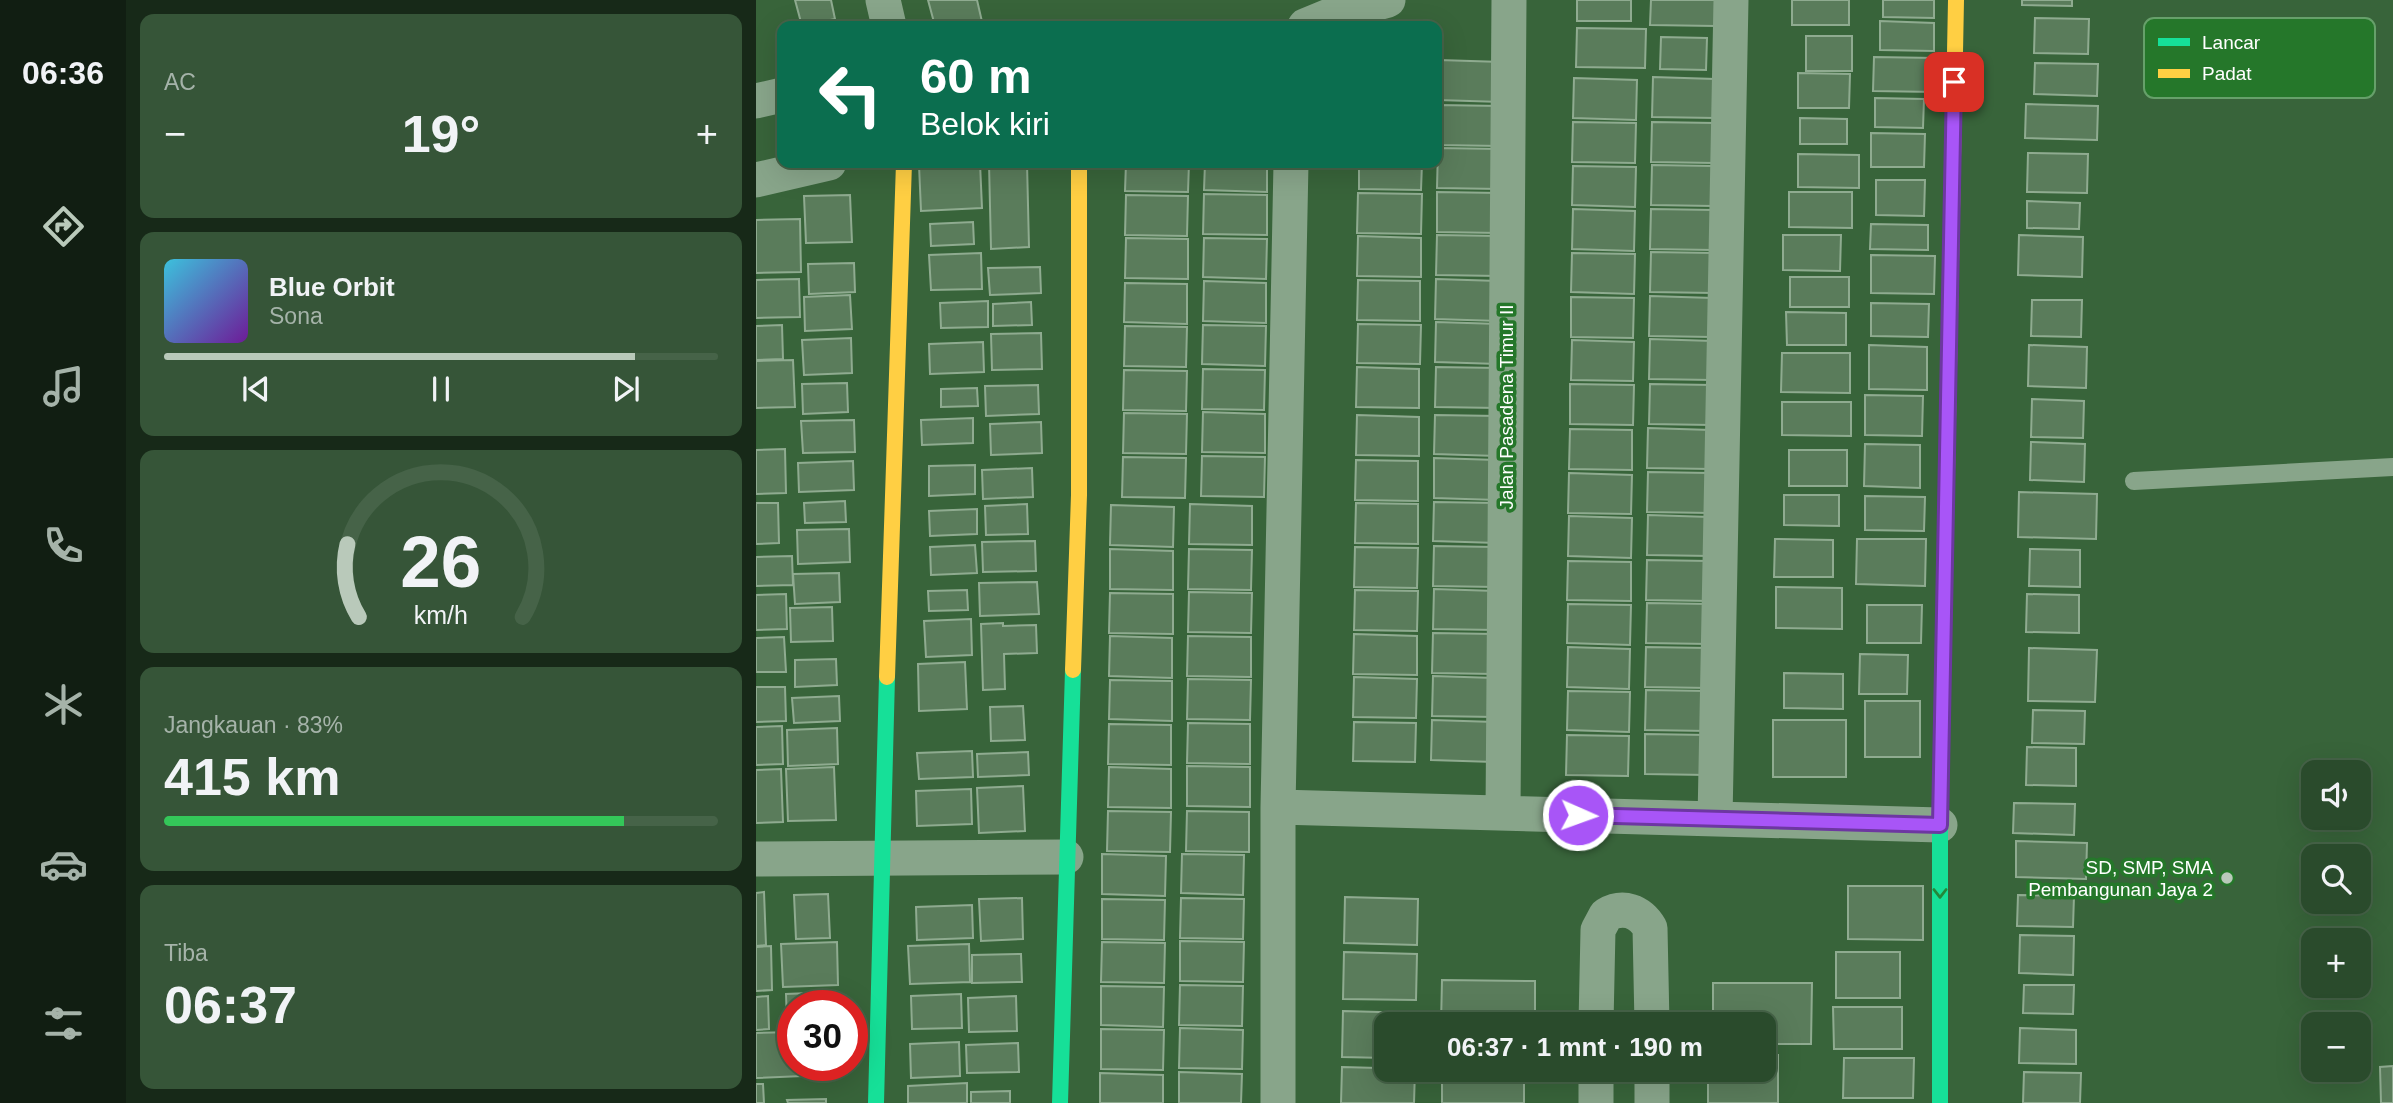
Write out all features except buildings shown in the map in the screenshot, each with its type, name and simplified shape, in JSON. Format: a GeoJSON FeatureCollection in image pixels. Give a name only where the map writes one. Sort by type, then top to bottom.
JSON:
{"type":"FeatureCollection","features":[{"type":"Feature","properties":{"kind":"street"},"geometry":{"type":"LineString","coordinates":[[883,0],[888,21]]}},
{"type":"Feature","properties":{"kind":"street"},"geometry":{"type":"LineString","coordinates":[[1317,21],[1388,0]]}},
{"type":"Feature","properties":{"kind":"street","name":"Jalan Pasadena Timur II"},"geometry":{"type":"LineString","coordinates":[[1503,813],[1509,0]]}},
{"type":"Feature","properties":{"kind":"street"},"geometry":{"type":"LineString","coordinates":[[1715,818],[1731,0]]}},
{"type":"Feature","properties":{"kind":"street"},"geometry":{"type":"LineString","coordinates":[[1940,1103],[1940,825],[1956,0]]}},
{"type":"Feature","properties":{"kind":"street"},"geometry":{"type":"LineString","coordinates":[[756,101],[777,95]]}},
{"type":"Feature","properties":{"kind":"street"},"geometry":{"type":"LineString","coordinates":[[756,180],[807,168]]}},
{"type":"Feature","properties":{"kind":"street"},"geometry":{"type":"LineString","coordinates":[[876,1103],[881,859],[904,168]]}},
{"type":"Feature","properties":{"kind":"street"},"geometry":{"type":"LineString","coordinates":[[1060,1103],[1079,495],[1079,168]]}},
{"type":"Feature","properties":{"kind":"street"},"geometry":{"type":"LineString","coordinates":[[1278,1103],[1278,807],[1291,168]]}},
{"type":"Feature","properties":{"kind":"street"},"geometry":{"type":"LineString","coordinates":[[1278,807],[1940,825]]}},
{"type":"Feature","properties":{"kind":"street"},"geometry":{"type":"LineString","coordinates":[[756,859],[1066,857]]}},
{"type":"Feature","properties":{"kind":"street"},"geometry":{"type":"LineString","coordinates":[[1623,910],[1641,915],[1650,928],[1653,1010],[1596,1010],[1599,924],[1606,915],[1623,910]]}},
{"type":"Feature","properties":{"kind":"street"},"geometry":{"type":"LineString","coordinates":[[1596,1082],[1596,1103]]}},
{"type":"Feature","properties":{"kind":"street"},"geometry":{"type":"LineString","coordinates":[[1652,1082],[1652,1103]]}},
{"type":"Feature","properties":{"kind":"lane"},"geometry":{"type":"LineString","coordinates":[[2134,481],[2393,467]]}},
{"type":"Feature","properties":{"kind":"traffic: fast"},"geometry":{"type":"LineString","coordinates":[[1940,1103],[1940,825],[1947,471]]}},
{"type":"Feature","properties":{"kind":"traffic: fast"},"geometry":{"type":"LineString","coordinates":[[1060,1103],[1073,670]]}},
{"type":"Feature","properties":{"kind":"traffic: fast"},"geometry":{"type":"LineString","coordinates":[[876,1103],[887,677]]}},
{"type":"Feature","properties":{"kind":"traffic: slow"},"geometry":{"type":"LineString","coordinates":[[1947,471],[1956,0]]}},
{"type":"Feature","properties":{"kind":"traffic: slow"},"geometry":{"type":"LineString","coordinates":[[887,677],[904,168]]}},
{"type":"Feature","properties":{"kind":"traffic: slow"},"geometry":{"type":"LineString","coordinates":[[1073,670],[1079,495],[1079,168]]}},
{"type":"Feature","properties":{"kind":"place","name":"SD, SMP, SMA Pembangunan Jaya 2"},"geometry":{"type":"Point","coordinates":[2227,878]}},
{"type":"Feature","properties":{"kind":"route"},"geometry":{"type":"LineString","coordinates":[[1578,815],[1940,825],[1954,82]]}}]}
